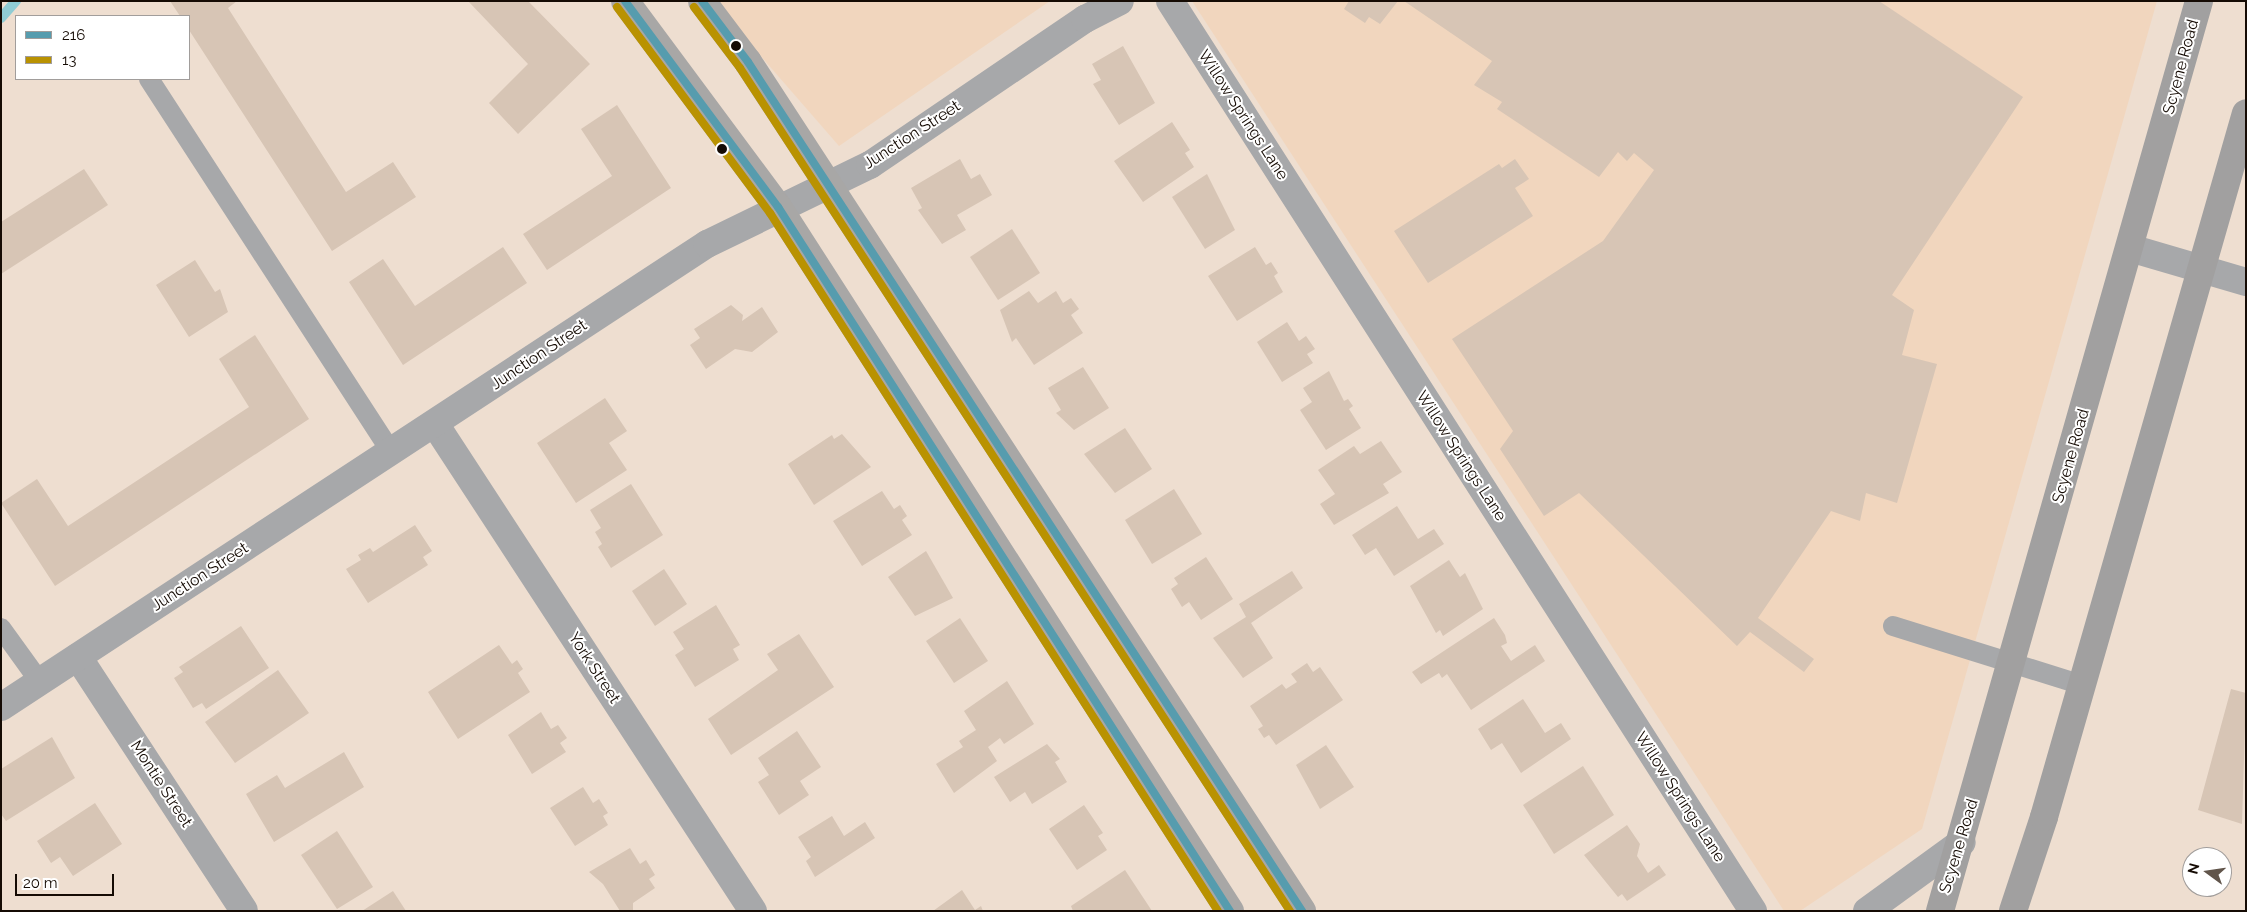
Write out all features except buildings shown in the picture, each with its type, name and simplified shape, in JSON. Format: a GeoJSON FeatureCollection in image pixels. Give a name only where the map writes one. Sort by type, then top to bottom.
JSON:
{"type":"FeatureCollection","features":[{"type":"Feature","properties":{"kind":"main road"},"geometry":{"type":"LineString","coordinates":[[625,1],[778,207],[1230,911]]}},
{"type":"Feature","properties":{"kind":"main road"},"geometry":{"type":"LineString","coordinates":[[702,1],[748,62],[1302,911]]}},
{"type":"Feature","properties":{"kind":"main road","name":"Scyene Road"},"geometry":{"type":"LineString","coordinates":[[1940,911],[1962,842],[2199,1]]}},
{"type":"Feature","properties":{"kind":"main road"},"geometry":{"type":"LineString","coordinates":[[2013,911],[2083,685],[2246,113]]}},
{"type":"Feature","properties":{"kind":"street","name":"Junction Street"},"geometry":{"type":"LineString","coordinates":[[1,707],[707,244],[778,207],[870,165],[1085,20],[1120,1]]}},
{"type":"Feature","properties":{"kind":"street","name":"Willow Springs Lane"},"geometry":{"type":"LineString","coordinates":[[1170,1],[1752,911]]}},
{"type":"Feature","properties":{"kind":"street"},"geometry":{"type":"LineString","coordinates":[[2130,248],[2246,282]]}},
{"type":"Feature","properties":{"kind":"street","name":"York Street"},"geometry":{"type":"LineString","coordinates":[[435,424],[753,911]]}},
{"type":"Feature","properties":{"kind":"street","name":"Montie Street"},"geometry":{"type":"LineString","coordinates":[[78,657],[244,911]]}},
{"type":"Feature","properties":{"kind":"street"},"geometry":{"type":"LineString","coordinates":[[1867,911],[1962,842]]}},
{"type":"Feature","properties":{"kind":"lane"},"geometry":{"type":"LineString","coordinates":[[150,80],[391,452]]}},
{"type":"Feature","properties":{"kind":"lane"},"geometry":{"type":"LineString","coordinates":[[1893,626],[2083,685]]}},
{"type":"Feature","properties":{"kind":"lane"},"geometry":{"type":"LineString","coordinates":[[1,628],[40,682]]}},
{"type":"Feature","properties":{"kind":"shaded area"},"geometry":{"type":"Polygon","coordinates":[[[713,1],[1050,1],[839,146],[713,1]]]}},
{"type":"Feature","properties":{"kind":"shaded area"},"geometry":{"type":"Polygon","coordinates":[[[1192,1],[2157,1],[1922,829],[1800,911],[1784,911],[1192,1]]]}},
{"type":"Feature","properties":{"kind":"waterway"},"geometry":{"type":"LineString","coordinates":[[1,18],[16,1]]}},
{"type":"Feature","properties":{"kind":"transit line","name":"216"},"geometry":{"type":"LineString","coordinates":[[625,1],[778,207],[1230,911]]}},
{"type":"Feature","properties":{"kind":"transit line","name":"216"},"geometry":{"type":"LineString","coordinates":[[702,1],[748,62],[1302,911]]}},
{"type":"Feature","properties":{"kind":"transit line","name":"13"},"geometry":{"type":"LineString","coordinates":[[617,7],[770,213],[1218,911]]}},
{"type":"Feature","properties":{"kind":"transit line","name":"13"},"geometry":{"type":"LineString","coordinates":[[694,7],[740,68],[1290,911]]}}]}
